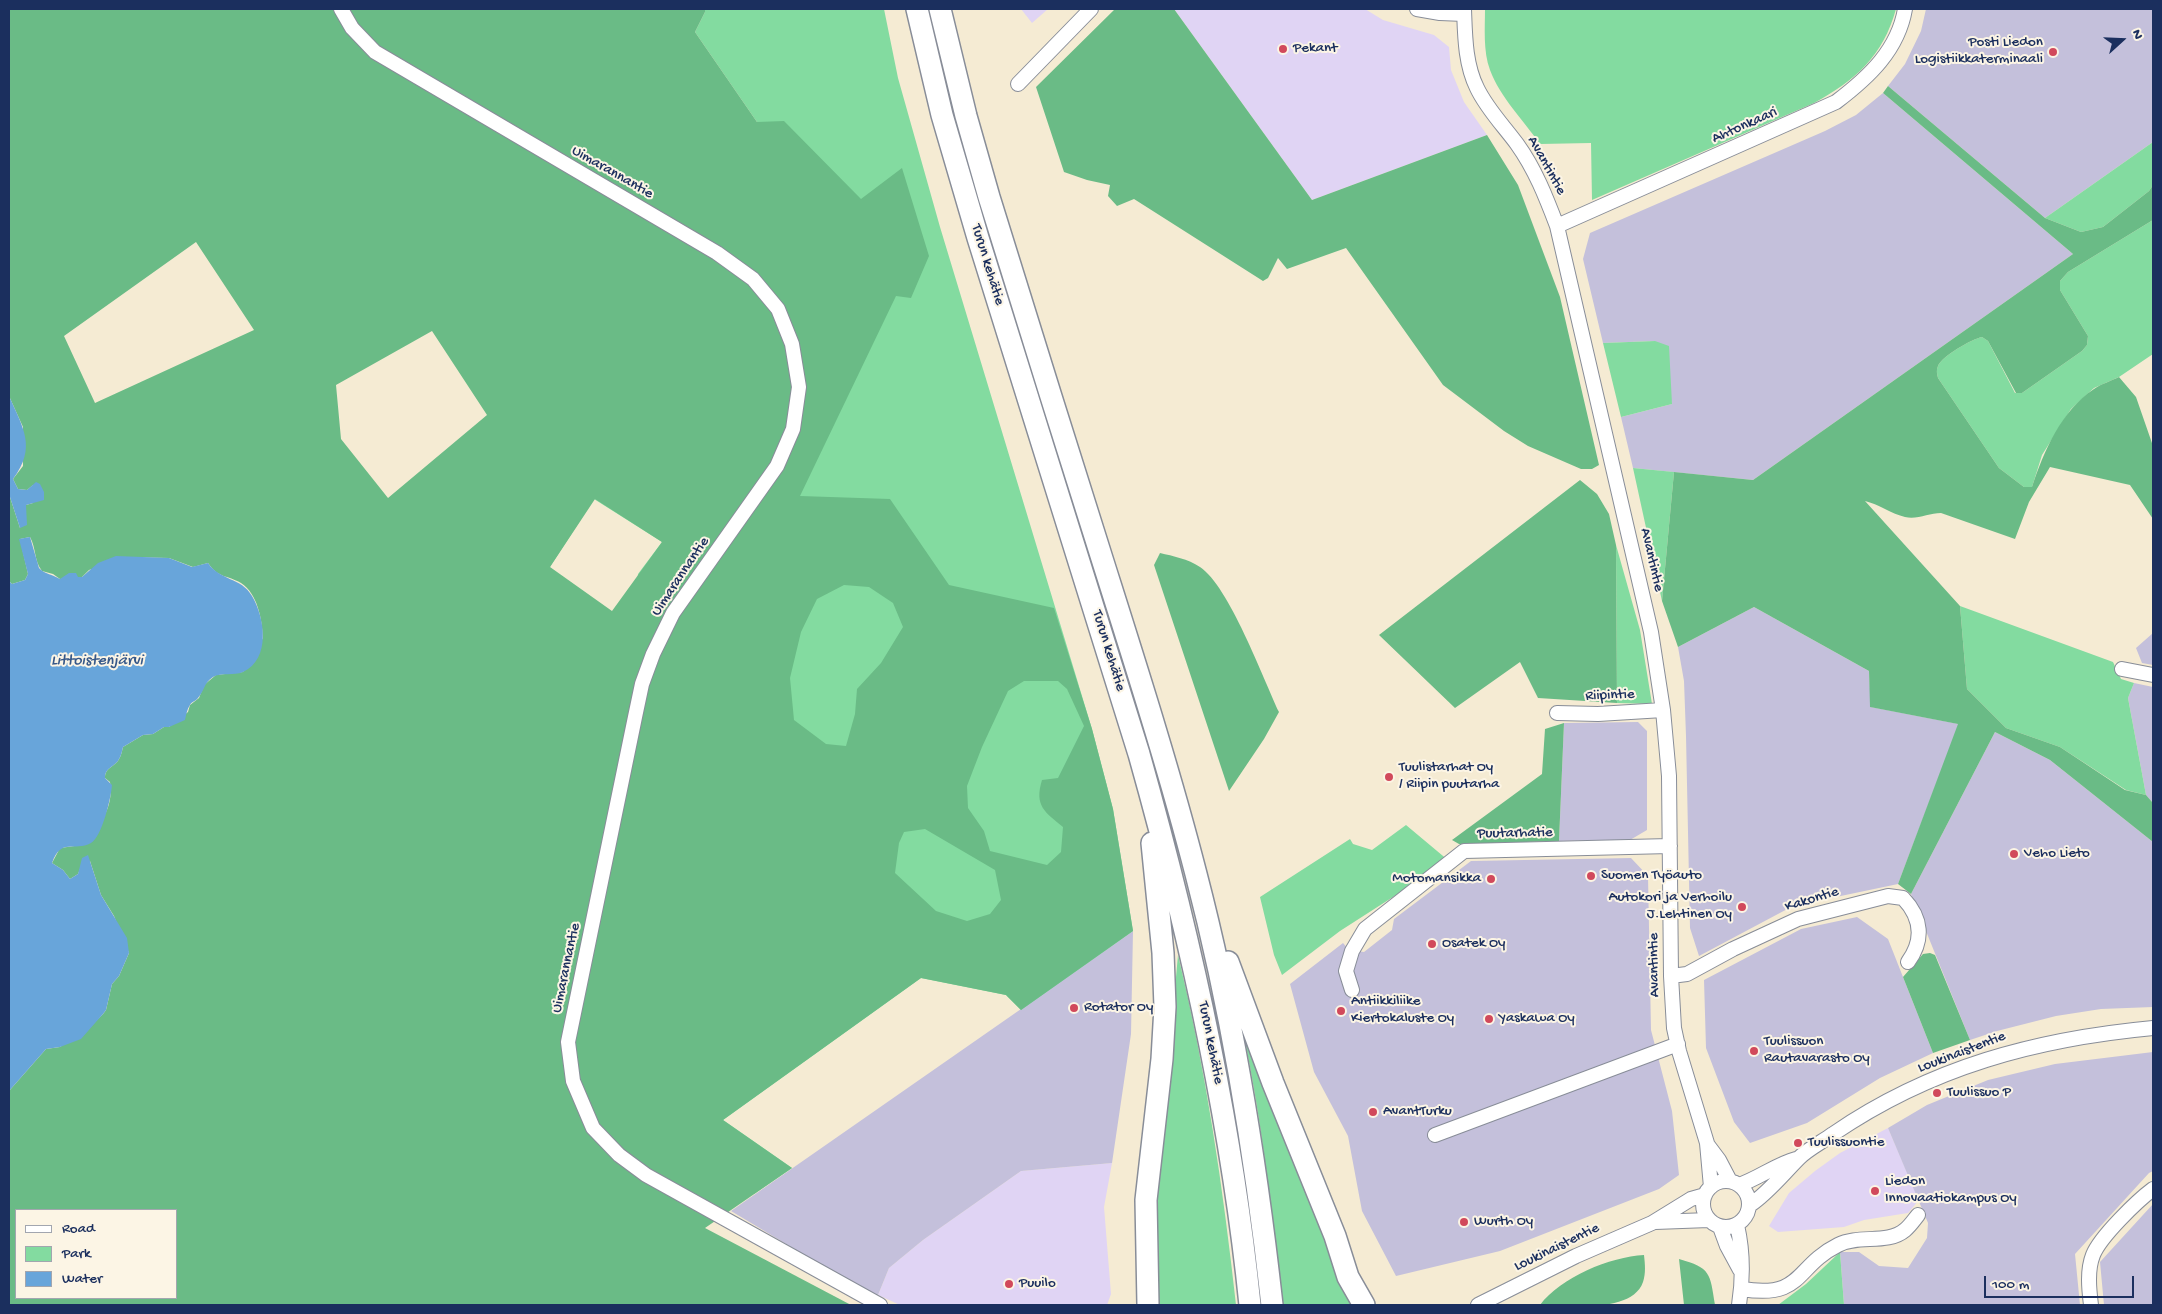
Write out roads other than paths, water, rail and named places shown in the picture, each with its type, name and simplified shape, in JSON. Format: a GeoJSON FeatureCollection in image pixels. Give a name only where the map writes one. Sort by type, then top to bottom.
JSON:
{"type":"FeatureCollection","features":[{"type":"Feature","properties":{"kind":"highway","name":"Turun kehätie"},"geometry":{"type":"LineString","coordinates":[[917,9],[942,115],[978,238],[1139,754],[1164,843],[1212,1050],[1232,1160],[1250,1305]]}},
{"type":"Feature","properties":{"kind":"highway","name":"Turun kehätie"},"geometry":{"type":"LineString","coordinates":[[940,9],[964,108],[989,197],[1158,739],[1196,874],[1224,992],[1238,1068],[1249,1133],[1272,1305]]}},
{"type":"Feature","properties":{"kind":"highway"},"geometry":{"type":"LineString","coordinates":[[1139,754],[1156,875],[1163,953],[1165,1007],[1162,1059],[1146,1200],[1145,1235],[1148,1305]]}},
{"type":"Feature","properties":{"kind":"highway"},"geometry":{"type":"LineString","coordinates":[[1196,874],[1273,1083],[1335,1236],[1348,1277],[1364,1305]]}},
{"type":"Feature","properties":{"kind":"street","name":"Uimarannantie"},"geometry":{"type":"LineString","coordinates":[[341,9],[352,28],[375,52],[705,246],[753,279],[778,309],[792,344],[799,387],[793,428],[777,466],[673,613],[653,654],[642,684],[568,1042],[574,1081],[593,1128],[619,1155],[646,1175],[880,1305]]}},
{"type":"Feature","properties":{"kind":"street"},"geometry":{"type":"LineString","coordinates":[[1018,84],[1091,9]]}},
{"type":"Feature","properties":{"kind":"street"},"geometry":{"type":"LineString","coordinates":[[1417,9],[1440,13],[1464,11]]}},
{"type":"Feature","properties":{"kind":"street","name":"Ahtonkaari"},"geometry":{"type":"LineString","coordinates":[[1557,226],[1836,102],[1873,72],[1884,58],[1898,33],[1905,9]]}},
{"type":"Feature","properties":{"kind":"street","name":"Avantintie"},"geometry":{"type":"LineString","coordinates":[[1464,11],[1467,51],[1477,88],[1488,107],[1517,145],[1532,169],[1548,201],[1557,226],[1651,632],[1663,710],[1670,776],[1671,976],[1673,1011],[1678,1044],[1707,1143],[1708,1191]]}},
{"type":"Feature","properties":{"kind":"street"},"geometry":{"type":"LineString","coordinates":[[2122,669],[2153,675]]}},
{"type":"Feature","properties":{"kind":"street","name":"Riipintie"},"geometry":{"type":"LineString","coordinates":[[1557,713],[1598,714],[1663,710]]}},
{"type":"Feature","properties":{"kind":"street","name":"Puutarhatie"},"geometry":{"type":"LineString","coordinates":[[1352,990],[1346,972],[1352,951],[1365,929],[1464,851],[1670,846]]}},
{"type":"Feature","properties":{"kind":"street","name":"Kakontie"},"geometry":{"type":"LineString","coordinates":[[1671,976],[1687,974],[1733,949],[1798,919],[1888,896],[1903,898],[1916,918],[1919,930],[1918,943],[1915,952],[1908,962]]}},
{"type":"Feature","properties":{"kind":"street","name":"Loukinaistentie"},"geometry":{"type":"LineString","coordinates":[[1750,1205],[1790,1169],[1799,1158],[1866,1114],[1920,1086],[1966,1066],[2003,1054],[2062,1040],[2153,1028]]}},
{"type":"Feature","properties":{"kind":"street"},"geometry":{"type":"LineString","coordinates":[[1435,1135],[1678,1044]]}},
{"type":"Feature","properties":{"kind":"street","name":"Avantintie"},"geometry":{"type":"LineString","coordinates":[[1707,1143],[1735,1183]]}},
{"type":"Feature","properties":{"kind":"street","name":"Loukinaistentie"},"geometry":{"type":"LineString","coordinates":[[1735,1183],[1762,1176],[1788,1161],[1799,1158]]}},
{"type":"Feature","properties":{"kind":"street"},"geometry":{"type":"LineString","coordinates":[[1714,1224],[1729,1228],[1737,1225],[1746,1217],[1750,1205],[1745,1190],[1735,1183],[1716,1183],[1708,1191],[1703,1208],[1740,1271]]}},
{"type":"Feature","properties":{"kind":"street"},"geometry":{"type":"LineString","coordinates":[[2091,1305],[2090,1279],[2093,1256],[2103,1240],[2153,1189]]}},
{"type":"Feature","properties":{"kind":"street","name":"Loukinaistentie"},"geometry":{"type":"LineString","coordinates":[[1478,1305],[1576,1256],[1652,1223],[1708,1191]]}},
{"type":"Feature","properties":{"kind":"street"},"geometry":{"type":"LineString","coordinates":[[1742,1289],[1770,1292],[1790,1285],[1820,1257],[1839,1244],[1850,1240],[1888,1238],[1905,1230],[1918,1215]]}},
{"type":"Feature","properties":{"kind":"street","name":"Loukinaistentie"},"geometry":{"type":"LineString","coordinates":[[1652,1223],[1714,1224]]}},
{"type":"Feature","properties":{"kind":"street"},"geometry":{"type":"LineString","coordinates":[[1737,1225],[1742,1248],[1740,1271],[1742,1289],[1739,1305]]}},
{"type":"Feature","properties":{"kind":"water"},"geometry":{"type":"Polygon","coordinates":[[[9,396],[23,428],[26,447],[20,468],[13,479],[18,489],[27,490],[36,482],[40,484],[44,492],[44,500],[26,505],[27,525],[20,528],[9,494],[9,396]]]}},
{"type":"Feature","properties":{"kind":"water","name":"Littoistenjärvi"},"geometry":{"type":"Polygon","coordinates":[[[30,537],[39,568],[60,579],[69,573],[76,573],[78,577],[82,577],[98,563],[116,556],[169,558],[192,567],[208,563],[218,573],[242,585],[252,596],[260,615],[263,637],[262,648],[252,666],[243,672],[213,677],[187,710],[185,720],[169,727],[164,727],[153,734],[143,735],[123,747],[119,759],[105,774],[105,778],[112,785],[108,807],[99,833],[91,843],[64,848],[59,850],[56,855],[52,863],[63,870],[70,879],[78,874],[82,858],[88,855],[101,895],[127,938],[129,953],[119,976],[112,984],[106,1010],[103,1014],[81,1039],[60,1047],[46,1049],[9,1091],[9,581],[12,584],[25,580],[28,574],[19,539],[30,537]]]}},
{"type":"Feature","properties":{"kind":"place","name":"Pekant"},"geometry":{"type":"Point","coordinates":[1283,49]}},
{"type":"Feature","properties":{"kind":"place","name":"Posti Liedon Logistiikkaterminaali"},"geometry":{"type":"Point","coordinates":[2053,52]}},
{"type":"Feature","properties":{"kind":"place","name":"Tuulistarhat Oy / Riipin puutarha"},"geometry":{"type":"Point","coordinates":[1389,777]}},
{"type":"Feature","properties":{"kind":"place","name":"Veho Lieto"},"geometry":{"type":"Point","coordinates":[2014,854]}},
{"type":"Feature","properties":{"kind":"place","name":"Suomen Työauto"},"geometry":{"type":"Point","coordinates":[1591,876]}},
{"type":"Feature","properties":{"kind":"place","name":"Motomansikka"},"geometry":{"type":"Point","coordinates":[1491,879]}},
{"type":"Feature","properties":{"kind":"place","name":"Autokori ja Verhoilu J.Lehtinen Oy"},"geometry":{"type":"Point","coordinates":[1742,907]}},
{"type":"Feature","properties":{"kind":"place","name":"Osatek Oy"},"geometry":{"type":"Point","coordinates":[1432,944]}},
{"type":"Feature","properties":{"kind":"place","name":"Rotator Oy"},"geometry":{"type":"Point","coordinates":[1074,1008]}},
{"type":"Feature","properties":{"kind":"place","name":"Antiikkiliike Kiertokaluste Oy"},"geometry":{"type":"Point","coordinates":[1341,1011]}},
{"type":"Feature","properties":{"kind":"place","name":"Yaskawa Oy"},"geometry":{"type":"Point","coordinates":[1489,1019]}},
{"type":"Feature","properties":{"kind":"place","name":"Tuulissuon Rautavarasto Oy"},"geometry":{"type":"Point","coordinates":[1754,1051]}},
{"type":"Feature","properties":{"kind":"place","name":"Tuulissuo P"},"geometry":{"type":"Point","coordinates":[1937,1093]}},
{"type":"Feature","properties":{"kind":"place","name":"AvantTurku"},"geometry":{"type":"Point","coordinates":[1373,1112]}},
{"type":"Feature","properties":{"kind":"place","name":"Tuulissuontie"},"geometry":{"type":"Point","coordinates":[1798,1143]}},
{"type":"Feature","properties":{"kind":"place","name":"Liedon Innovaatiokampus Oy"},"geometry":{"type":"Point","coordinates":[1875,1191]}},
{"type":"Feature","properties":{"kind":"place","name":"Wurth Oy"},"geometry":{"type":"Point","coordinates":[1464,1222]}},
{"type":"Feature","properties":{"kind":"place","name":"Puuilo"},"geometry":{"type":"Point","coordinates":[1009,1284]}}]}
